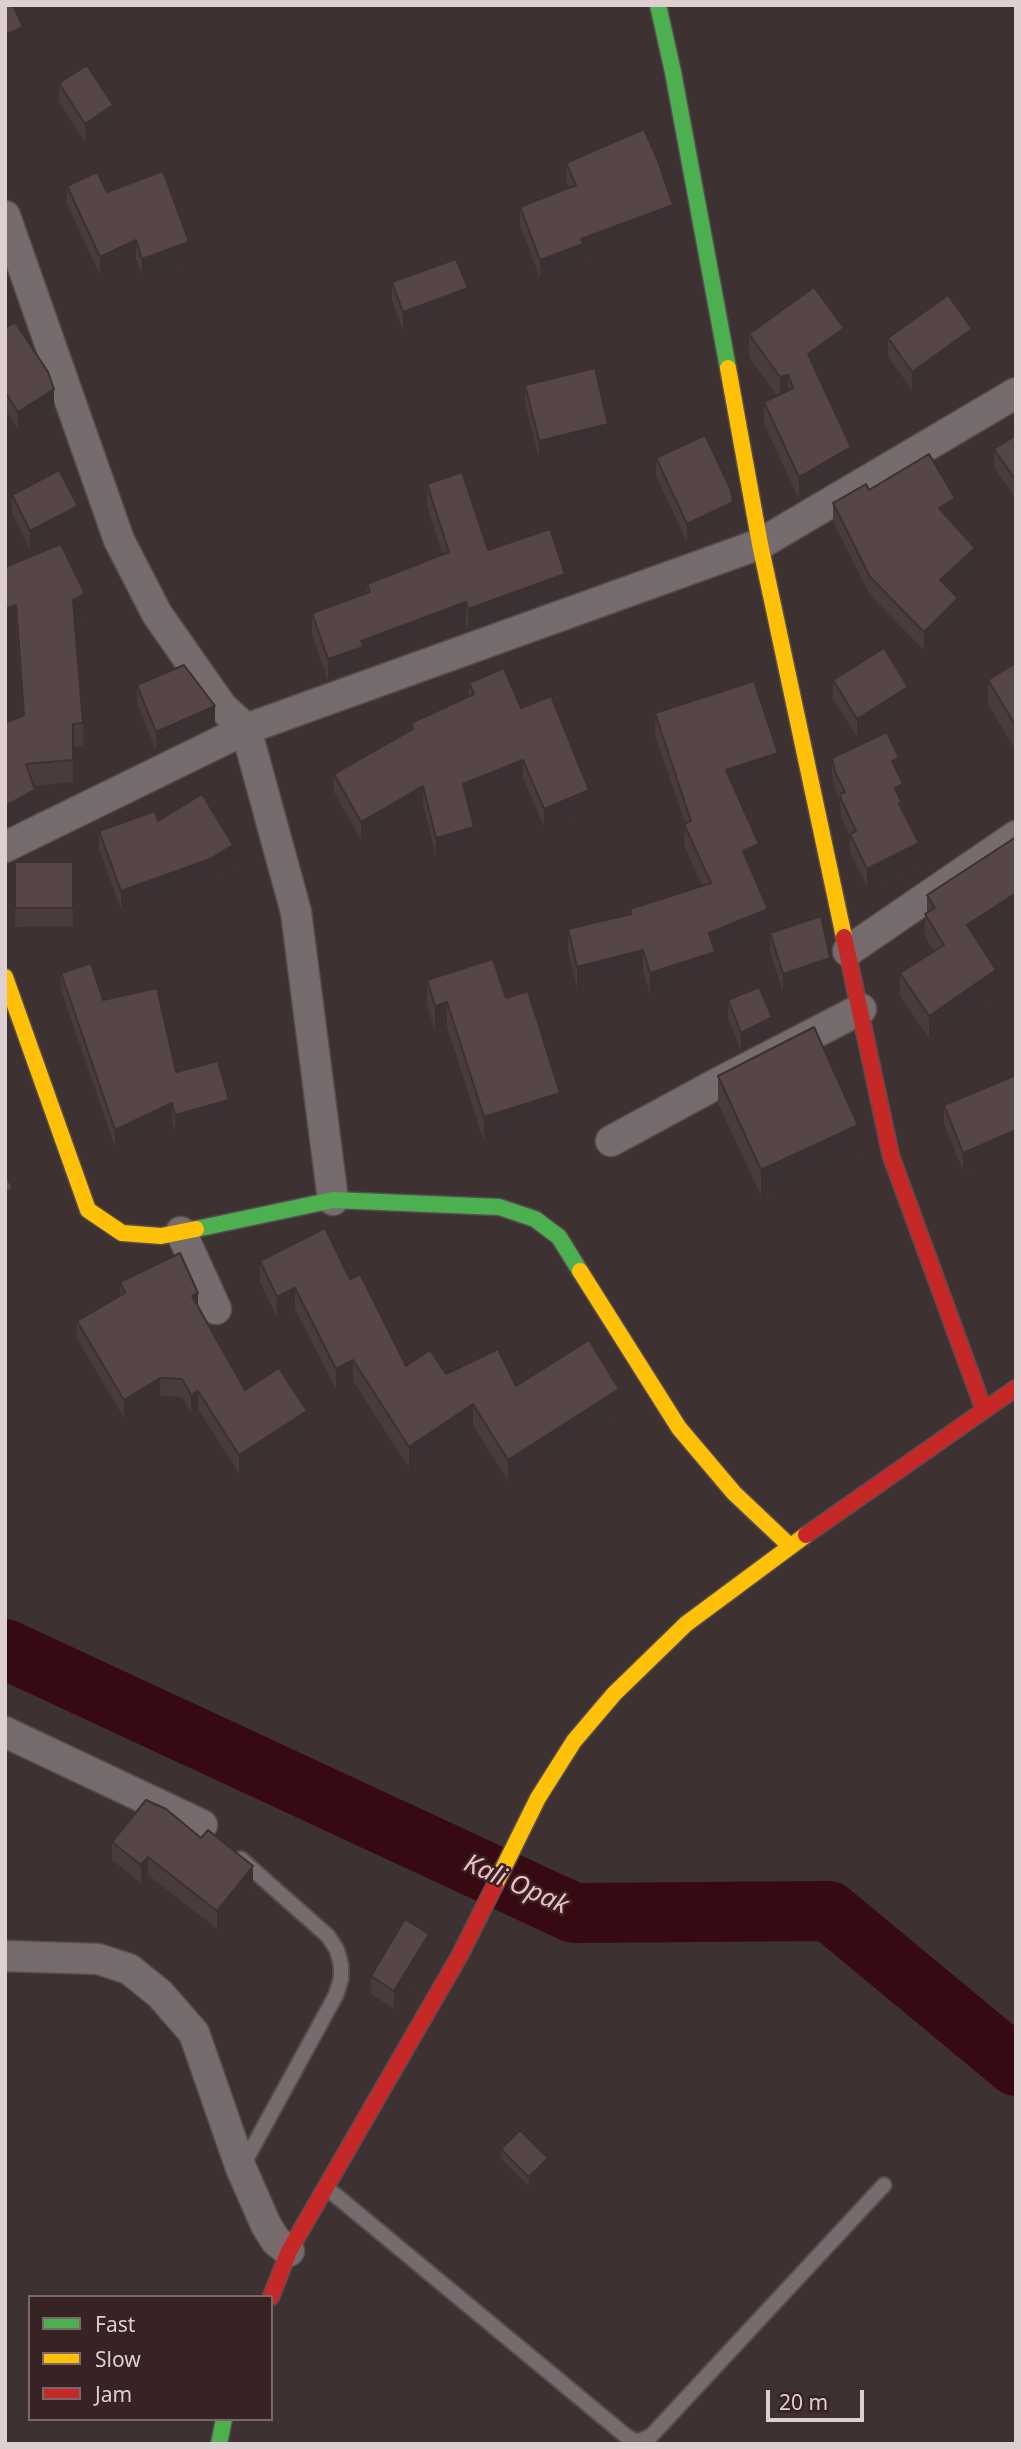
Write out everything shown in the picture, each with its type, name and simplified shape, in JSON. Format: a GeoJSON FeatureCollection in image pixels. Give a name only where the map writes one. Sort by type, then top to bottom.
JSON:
{"type":"FeatureCollection","features":[{"type":"Feature","properties":{"kind":"street"},"geometry":{"type":"LineString","coordinates":[[657,5],[673,72],[760,544],[891,1156],[984,1410]]}},
{"type":"Feature","properties":{"kind":"street"},"geometry":{"type":"LineString","coordinates":[[5,216],[119,540],[158,614],[222,707],[246,729],[296,912],[333,1200]]}},
{"type":"Feature","properties":{"kind":"street"},"geometry":{"type":"LineString","coordinates":[[5,847],[246,729],[760,544],[1016,393]]}},
{"type":"Feature","properties":{"kind":"street"},"geometry":{"type":"LineString","coordinates":[[848,951],[1016,836]]}},
{"type":"Feature","properties":{"kind":"street"},"geometry":{"type":"LineString","coordinates":[[5,977],[88,1210],[122,1233],[162,1236],[333,1200],[499,1208],[535,1219],[559,1237],[679,1428],[734,1493],[790,1546]]}},
{"type":"Feature","properties":{"kind":"street"},"geometry":{"type":"LineString","coordinates":[[611,1141],[861,1009]]}},
{"type":"Feature","properties":{"kind":"street"},"geometry":{"type":"LineString","coordinates":[[181,1232],[216,1310]]}},
{"type":"Feature","properties":{"kind":"street"},"geometry":{"type":"LineString","coordinates":[[272,2295],[289,2251],[460,1955],[538,1798],[574,1741],[614,1694],[686,1624],[790,1546],[1016,1388]]}},
{"type":"Feature","properties":{"kind":"street"},"geometry":{"type":"LineString","coordinates":[[5,1732],[206,1829]]}},
{"type":"Feature","properties":{"kind":"street"},"geometry":{"type":"LineString","coordinates":[[5,1956],[98,1959],[129,1969],[160,1994],[194,2033],[242,2168],[266,2225],[276,2241],[289,2251]]}},
{"type":"Feature","properties":{"kind":"street"},"geometry":{"type":"LineString","coordinates":[[219,2444],[223,2421]]}},
{"type":"Feature","properties":{"kind":"lane"},"geometry":{"type":"LineString","coordinates":[[231,1850],[328,1936],[337,1950],[341,1965],[341,1979],[336,1995],[242,2168]]}},
{"type":"Feature","properties":{"kind":"lane"},"geometry":{"type":"LineString","coordinates":[[325,2186],[626,2436],[637,2442],[650,2436],[884,2185]]}},
{"type":"Feature","properties":{"kind":"building"},"geometry":{"type":"Polygon","coordinates":[[[5,5],[13,5],[23,27],[5,35],[5,5]]]}},
{"type":"Feature","properties":{"kind":"building"},"geometry":{"type":"Polygon","coordinates":[[[87,65],[113,105],[85,124],[59,83],[87,65]]]}},
{"type":"Feature","properties":{"kind":"building"},"geometry":{"type":"Polygon","coordinates":[[[644,129],[673,205],[581,239],[583,244],[540,260],[520,207],[576,185],[566,163],[644,129]]]}},
{"type":"Feature","properties":{"kind":"building"},"geometry":{"type":"Polygon","coordinates":[[[163,171],[189,242],[142,259],[136,240],[100,257],[67,186],[97,172],[107,192],[163,171]]]}},
{"type":"Feature","properties":{"kind":"building"},"geometry":{"type":"Polygon","coordinates":[[[456,259],[468,288],[403,312],[392,282],[456,259]]]}},
{"type":"Feature","properties":{"kind":"building"},"geometry":{"type":"Polygon","coordinates":[[[814,287],[844,328],[808,354],[851,447],[799,477],[764,402],[793,388],[788,375],[780,377],[749,334],[814,287]]]}},
{"type":"Feature","properties":{"kind":"building"},"geometry":{"type":"Polygon","coordinates":[[[948,295],[972,329],[912,372],[888,338],[948,295]]]}},
{"type":"Feature","properties":{"kind":"building"},"geometry":{"type":"Polygon","coordinates":[[[15,322],[48,372],[54,389],[18,412],[5,392],[5,328],[15,322]]]}},
{"type":"Feature","properties":{"kind":"building"},"geometry":{"type":"Polygon","coordinates":[[[595,368],[608,424],[539,441],[525,385],[595,368]]]}},
{"type":"Feature","properties":{"kind":"building"},"geometry":{"type":"Polygon","coordinates":[[[705,435],[731,490],[733,502],[687,524],[656,458],[705,435]]]}},
{"type":"Feature","properties":{"kind":"building"},"geometry":{"type":"Polygon","coordinates":[[[1016,435],[1016,481],[994,449],[1016,435]]]}},
{"type":"Feature","properties":{"kind":"building"},"geometry":{"type":"Polygon","coordinates":[[[929,454],[955,498],[939,508],[975,548],[940,580],[958,598],[924,632],[870,577],[833,503],[866,484],[869,490],[929,454]]]}},
{"type":"Feature","properties":{"kind":"building"},"geometry":{"type":"Polygon","coordinates":[[[59,470],[78,506],[30,531],[12,495],[59,470]]]}},
{"type":"Feature","properties":{"kind":"building"},"geometry":{"type":"Polygon","coordinates":[[[462,472],[488,550],[550,529],[565,574],[468,609],[466,602],[361,641],[363,647],[328,659],[312,613],[370,592],[367,584],[449,552],[427,484],[462,472]]]}},
{"type":"Feature","properties":{"kind":"building"},"geometry":{"type":"Polygon","coordinates":[[[61,544],[85,594],[73,600],[83,723],[73,724],[73,760],[26,764],[35,790],[5,806],[5,723],[24,715],[16,605],[5,609],[5,567],[61,544]]]}},
{"type":"Feature","properties":{"kind":"building"},"geometry":{"type":"Polygon","coordinates":[[[884,648],[908,687],[857,719],[833,680],[884,648]]]}},
{"type":"Feature","properties":{"kind":"building"},"geometry":{"type":"Polygon","coordinates":[[[1016,663],[1016,726],[988,680],[1016,663]]]}},
{"type":"Feature","properties":{"kind":"building"},"geometry":{"type":"Polygon","coordinates":[[[184,665],[215,706],[156,732],[137,685],[184,665]]]}},
{"type":"Feature","properties":{"kind":"building"},"geometry":{"type":"Polygon","coordinates":[[[504,668],[521,708],[551,696],[589,790],[544,809],[523,760],[463,784],[474,827],[436,838],[423,786],[361,822],[334,774],[413,729],[411,723],[474,694],[469,683],[504,668]]]}},
{"type":"Feature","properties":{"kind":"building"},"geometry":{"type":"Polygon","coordinates":[[[754,681],[778,753],[726,770],[759,844],[743,851],[768,909],[709,933],[715,952],[650,973],[643,950],[577,967],[568,929],[631,914],[630,909],[711,883],[684,824],[691,821],[655,713],[754,681]]]}},
{"type":"Feature","properties":{"kind":"building"},"geometry":{"type":"Polygon","coordinates":[[[887,732],[899,758],[892,761],[903,784],[895,788],[902,803],[899,804],[919,843],[867,869],[850,834],[856,831],[841,799],[840,794],[845,792],[835,772],[832,758],[887,732]]]}},
{"type":"Feature","properties":{"kind":"building"},"geometry":{"type":"Polygon","coordinates":[[[202,794],[233,845],[210,859],[121,891],[99,831],[155,811],[158,821],[202,794]]]}},
{"type":"Feature","properties":{"kind":"building"},"geometry":{"type":"Polygon","coordinates":[[[1016,837],[1016,893],[967,925],[996,970],[929,1016],[900,973],[944,945],[925,914],[935,908],[927,895],[1016,837]]]}},
{"type":"Feature","properties":{"kind":"building"},"geometry":{"type":"Polygon","coordinates":[[[15,862],[73,862],[73,908],[15,908],[15,862]]]}},
{"type":"Feature","properties":{"kind":"building"},"geometry":{"type":"Polygon","coordinates":[[[821,916],[830,958],[783,974],[770,933],[821,916]]]}},
{"type":"Feature","properties":{"kind":"building"},"geometry":{"type":"Polygon","coordinates":[[[493,959],[506,998],[528,991],[560,1093],[484,1117],[447,1002],[435,1006],[427,980],[493,959]]]}},
{"type":"Feature","properties":{"kind":"building"},"geometry":{"type":"Polygon","coordinates":[[[91,963],[103,1000],[157,988],[176,1072],[218,1061],[229,1100],[175,1115],[172,1103],[115,1130],[61,973],[91,963]]]}},
{"type":"Feature","properties":{"kind":"building"},"geometry":{"type":"Polygon","coordinates":[[[759,987],[772,1017],[741,1033],[728,1000],[759,987]]]}},
{"type":"Feature","properties":{"kind":"building"},"geometry":{"type":"Polygon","coordinates":[[[814,1027],[858,1125],[761,1170],[718,1076],[814,1027]]]}},
{"type":"Feature","properties":{"kind":"building"},"geometry":{"type":"Polygon","coordinates":[[[1016,1075],[1016,1130],[963,1153],[944,1105],[1016,1075]]]}},
{"type":"Feature","properties":{"kind":"building"},"geometry":{"type":"Polygon","coordinates":[[[5,1175],[13,1188],[5,1193],[5,1175]]]}},
{"type":"Feature","properties":{"kind":"building"},"geometry":{"type":"Polygon","coordinates":[[[325,1228],[350,1279],[360,1274],[406,1366],[430,1350],[446,1374],[498,1349],[516,1386],[589,1340],[619,1389],[508,1460],[473,1404],[409,1447],[353,1360],[336,1369],[295,1288],[277,1297],[260,1261],[325,1228]]]}},
{"type":"Feature","properties":{"kind":"building"},"geometry":{"type":"Polygon","coordinates":[[[180,1253],[198,1293],[192,1296],[245,1390],[279,1368],[307,1411],[239,1455],[198,1391],[191,1395],[182,1379],[160,1378],[124,1400],[77,1321],[125,1293],[120,1282],[180,1253]]]}},
{"type":"Feature","properties":{"kind":"building"},"geometry":{"type":"Polygon","coordinates":[[[146,1800],[166,1809],[201,1838],[208,1830],[253,1866],[217,1911],[148,1857],[141,1865],[112,1842],[146,1800]]]}},
{"type":"Feature","properties":{"kind":"building"},"geometry":{"type":"Polygon","coordinates":[[[405,1919],[429,1934],[394,1991],[371,1976],[405,1919]]]}},
{"type":"Feature","properties":{"kind":"building"},"geometry":{"type":"Polygon","coordinates":[[[520,2130],[548,2158],[529,2177],[501,2149],[520,2130]]]}},
{"type":"Feature","properties":{"kind":"waterway","name":"Kali Opak"},"geometry":{"type":"LineString","coordinates":[[5,1649],[574,1913],[829,1911],[1016,2066]]}},
{"type":"Feature","properties":{"kind":"traffic: fast"},"geometry":{"type":"LineString","coordinates":[[658,5],[728,368]]}},
{"type":"Feature","properties":{"kind":"traffic: fast"},"geometry":{"type":"LineString","coordinates":[[196,1229],[333,1200],[499,1207],[535,1219],[559,1237],[580,1271]]}},
{"type":"Feature","properties":{"kind":"traffic: fast"},"geometry":{"type":"LineString","coordinates":[[219,2444],[224,2421]]}},
{"type":"Feature","properties":{"kind":"traffic: slow"},"geometry":{"type":"LineString","coordinates":[[728,368],[760,544],[844,937]]}},
{"type":"Feature","properties":{"kind":"traffic: slow"},"geometry":{"type":"LineString","coordinates":[[5,977],[88,1210],[122,1233],[161,1236],[196,1229]]}},
{"type":"Feature","properties":{"kind":"traffic: slow"},"geometry":{"type":"LineString","coordinates":[[580,1271],[679,1428],[734,1493],[790,1546]]}},
{"type":"Feature","properties":{"kind":"traffic: slow"},"geometry":{"type":"LineString","coordinates":[[495,1885],[538,1798],[574,1741],[614,1694],[686,1624],[806,1535]]}},
{"type":"Feature","properties":{"kind":"traffic: jam"},"geometry":{"type":"LineString","coordinates":[[844,937],[891,1156],[984,1410]]}},
{"type":"Feature","properties":{"kind":"traffic: jam"},"geometry":{"type":"LineString","coordinates":[[806,1535],[1016,1388]]}},
{"type":"Feature","properties":{"kind":"traffic: jam"},"geometry":{"type":"LineString","coordinates":[[272,2295],[289,2251],[460,1955],[495,1885]]}}]}
